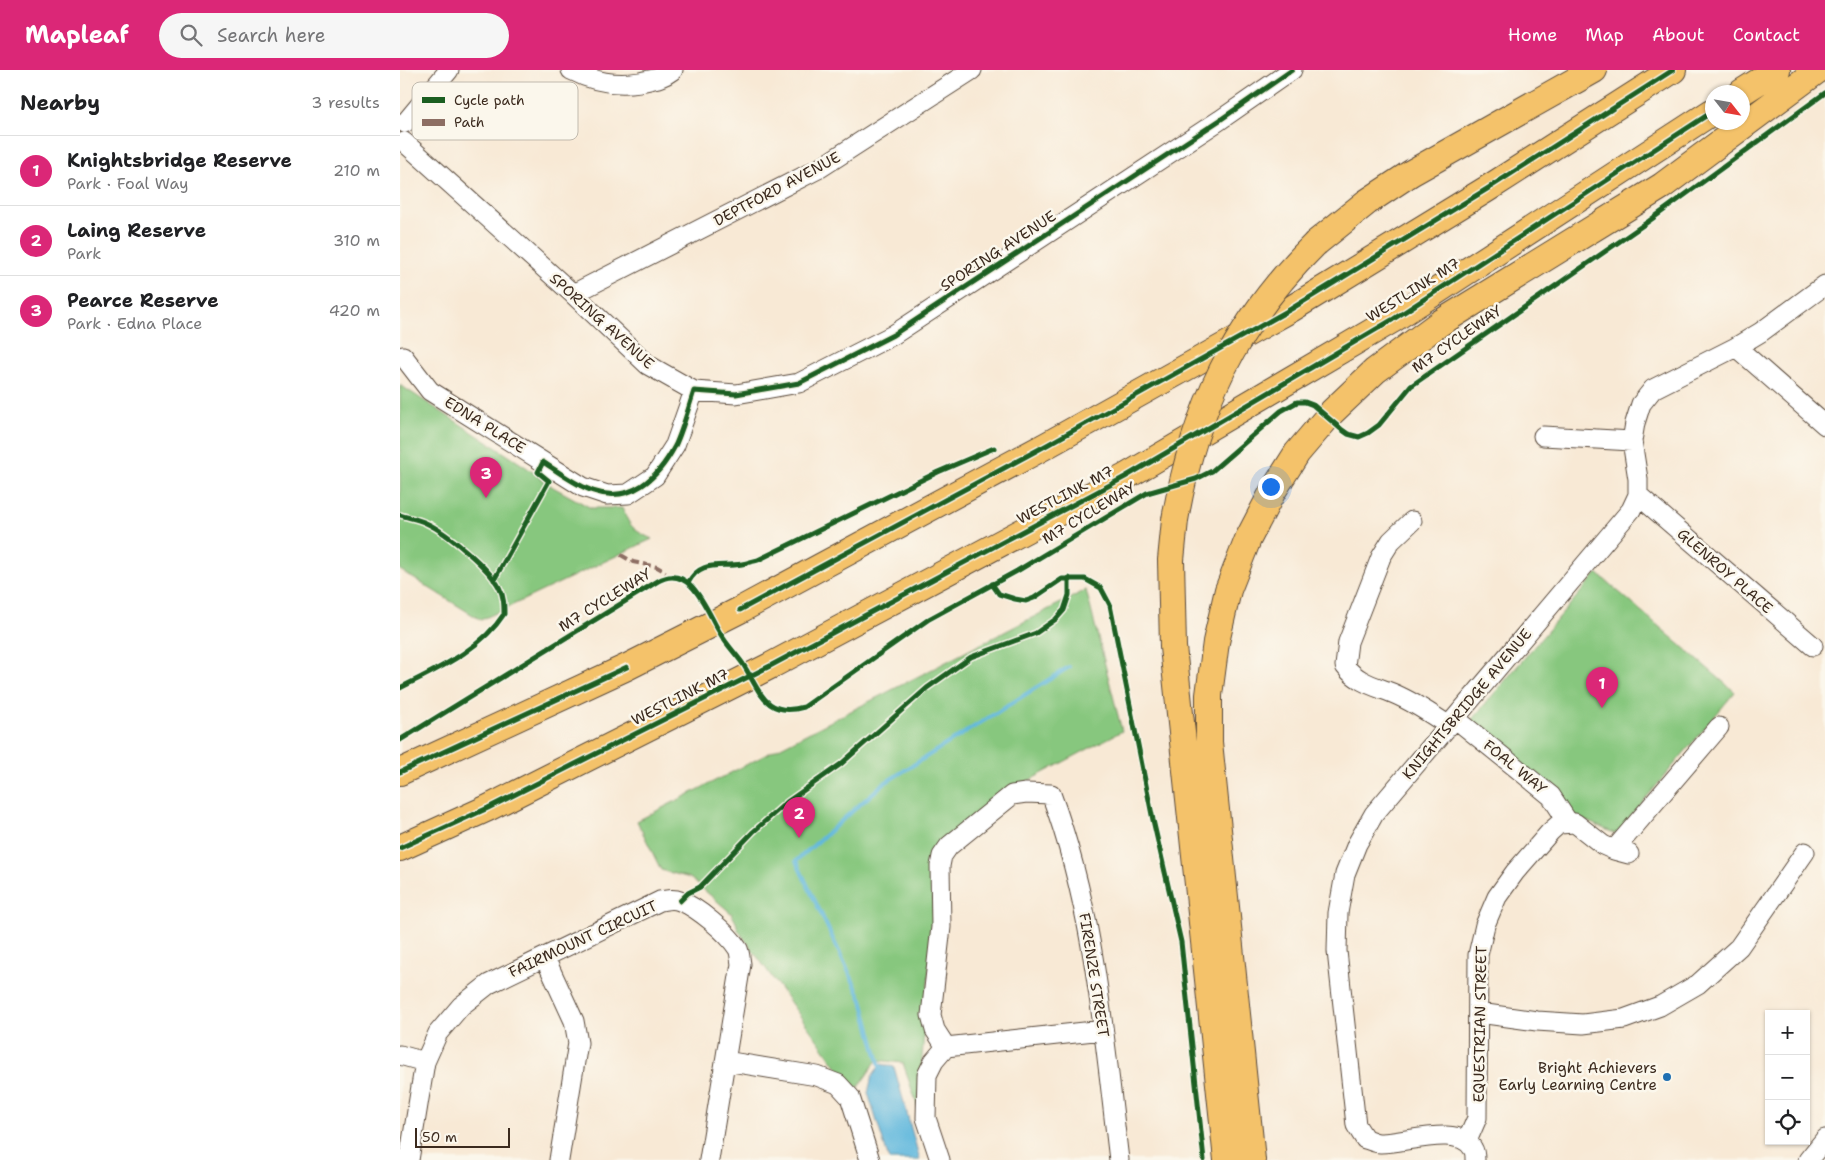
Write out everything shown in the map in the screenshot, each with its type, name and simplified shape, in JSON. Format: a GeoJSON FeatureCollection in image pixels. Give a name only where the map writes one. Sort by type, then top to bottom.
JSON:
{"type":"FeatureCollection","features":[{"type":"Feature","properties":{"kind":"highway"},"geometry":{"type":"LineString","coordinates":[[1227,1160],[1174,655],[1171,560],[1179,492],[1206,403],[1218,375],[1258,310],[1282,279],[1316,243],[1367,202],[1411,173],[1594,70]]}},
{"type":"Feature","properties":{"kind":"highway"},"geometry":{"type":"LineString","coordinates":[[400,772],[627,667],[740,610],[982,481],[1291,309],[1487,189],[1673,70]]}},
{"type":"Feature","properties":{"kind":"highway"},"geometry":{"type":"LineString","coordinates":[[1750,87],[1777,70]]}},
{"type":"Feature","properties":{"kind":"highway"},"geometry":{"type":"LineString","coordinates":[[1252,1160],[1212,784],[1208,695],[1216,642],[1228,590],[1248,539],[1272,491],[1297,453],[1332,412],[1375,371],[1440,323],[1662,186],[1818,70]]}},
{"type":"Feature","properties":{"kind":"highway","name":"WESTLINK M7"},"geometry":{"type":"LineString","coordinates":[[400,848],[488,808],[770,666],[1125,477],[1392,320],[1705,117]]}},
{"type":"Feature","properties":{"kind":"street"},"geometry":{"type":"LineString","coordinates":[[438,82],[449,70]]}},
{"type":"Feature","properties":{"kind":"street"},"geometry":{"type":"LineString","coordinates":[[571,70],[601,82],[622,85],[662,78],[673,70]]}},
{"type":"Feature","properties":{"kind":"street","name":"DEPTFORD AVENUE"},"geometry":{"type":"LineString","coordinates":[[573,294],[820,168],[972,70]]}},
{"type":"Feature","properties":{"kind":"street","name":"SPORING AVENUE"},"geometry":{"type":"LineString","coordinates":[[402,143],[573,294],[648,365],[694,391],[736,394],[800,383],[893,335],[1220,120],[1292,70]]}},
{"type":"Feature","properties":{"kind":"street"},"geometry":{"type":"LineString","coordinates":[[402,143],[407,139],[409,132],[403,122],[412,112]]}},
{"type":"Feature","properties":{"kind":"street"},"geometry":{"type":"LineString","coordinates":[[1638,496],[1638,479],[1632,441],[1641,404],[1653,388],[1736,347],[1761,332],[1825,285]]}},
{"type":"Feature","properties":{"kind":"street"},"geometry":{"type":"LineString","coordinates":[[1736,347],[1825,425]]}},
{"type":"Feature","properties":{"kind":"street","name":"EDNA PLACE"},"geometry":{"type":"LineString","coordinates":[[403,356],[430,391],[582,487],[607,495],[628,494],[655,476],[675,445],[694,391]]}},
{"type":"Feature","properties":{"kind":"street"},"geometry":{"type":"LineString","coordinates":[[1542,436],[1632,441]]}},
{"type":"Feature","properties":{"kind":"street","name":"GLENROY PLACE"},"geometry":{"type":"LineString","coordinates":[[1638,496],[1813,646]]}},
{"type":"Feature","properties":{"kind":"street","name":"KNIGHTSBRIDGE AVENUE"},"geometry":{"type":"LineString","coordinates":[[1467,1141],[1450,1136],[1405,1139],[1381,1143],[1365,1139],[1356,1125],[1338,951],[1338,913],[1345,874],[1357,844],[1374,814],[1632,510],[1638,496]]}},
{"type":"Feature","properties":{"kind":"street","name":"FOAL WAY"},"geometry":{"type":"LineString","coordinates":[[1412,521],[1391,541],[1381,557],[1348,642],[1345,666],[1346,679],[1362,681],[1398,695],[1452,722],[1551,796],[1568,822]]}},
{"type":"Feature","properties":{"kind":"street"},"geometry":{"type":"LineString","coordinates":[[1568,822],[1575,823],[1604,845],[1621,852],[1719,727]]}},
{"type":"Feature","properties":{"kind":"street","name":"FIRENZE STREET"},"geometry":{"type":"LineString","coordinates":[[946,1046],[935,1030],[931,1015],[941,927],[940,866],[942,856],[949,846],[1012,795],[1026,792],[1050,794],[1062,825],[1078,884],[1094,957],[1119,1160]]}},
{"type":"Feature","properties":{"kind":"street","name":"EQUESTRIAN STREET"},"geometry":{"type":"LineString","coordinates":[[1467,1141],[1477,1118],[1478,955],[1485,924],[1497,897],[1515,872],[1550,832],[1559,824],[1568,822]]}},
{"type":"Feature","properties":{"kind":"street"},"geometry":{"type":"LineString","coordinates":[[1479,1013],[1583,1024],[1624,1019],[1660,1006],[1698,984],[1739,947],[1805,852]]}},
{"type":"Feature","properties":{"kind":"street","name":"FAIRMOUNT CIRCUIT"},"geometry":{"type":"LineString","coordinates":[[409,1160],[425,1062],[438,1033],[461,1006],[489,984],[660,902],[671,899],[680,901],[696,910],[730,938],[739,951],[741,964],[709,1160]]}},
{"type":"Feature","properties":{"kind":"street"},"geometry":{"type":"LineString","coordinates":[[545,958],[574,1021],[578,1043],[559,1160]]}},
{"type":"Feature","properties":{"kind":"street"},"geometry":{"type":"LineString","coordinates":[[940,1160],[926,1118],[927,1076],[934,1061],[946,1046],[1103,1030]]}},
{"type":"Feature","properties":{"kind":"street"},"geometry":{"type":"LineString","coordinates":[[400,1054],[425,1062]]}},
{"type":"Feature","properties":{"kind":"street"},"geometry":{"type":"LineString","coordinates":[[726,1061],[817,1076],[838,1084],[850,1096],[870,1160]]}},
{"type":"Feature","properties":{"kind":"street"},"geometry":{"type":"LineString","coordinates":[[1808,1160],[1825,1139]]}},
{"type":"Feature","properties":{"kind":"street"},"geometry":{"type":"LineString","coordinates":[[1467,1141],[1474,1149],[1475,1160]]}},
{"type":"Feature","properties":{"kind":"green space"},"geometry":{"type":"Polygon","coordinates":[[[400,385],[526,467],[553,487],[591,508],[622,508],[627,520],[633,527],[652,539],[481,620],[400,570],[400,385]]]}},
{"type":"Feature","properties":{"kind":"green space"},"geometry":{"type":"Polygon","coordinates":[[[1597,573],[1735,692],[1616,834],[1575,816],[1468,724],[1597,573]]]}},
{"type":"Feature","properties":{"kind":"green space"},"geometry":{"type":"Polygon","coordinates":[[[1086,590],[1122,731],[992,800],[934,855],[933,920],[918,1108],[903,1063],[877,1060],[855,1092],[738,930],[731,913],[690,878],[661,870],[637,821],[1086,590]]]}},
{"type":"Feature","properties":{"kind":"water"},"geometry":{"type":"Polygon","coordinates":[[[881,1064],[894,1067],[920,1160],[889,1160],[868,1093],[872,1076],[881,1064]]]}},
{"type":"Feature","properties":{"kind":"waterway"},"geometry":{"type":"LineString","coordinates":[[881,1070],[862,1000],[796,861],[883,784],[1069,667]]}},
{"type":"Feature","properties":{"kind":"marked path"},"geometry":{"type":"LineString","coordinates":[[621,555],[633,562],[657,567],[666,572]]}},
{"type":"Feature","properties":{"kind":"cycle path"},"geometry":{"type":"LineString","coordinates":[[494,580],[549,481],[538,472],[543,462],[573,482],[593,491],[607,494],[631,491],[652,478],[668,458],[683,426],[694,391],[736,394],[799,383],[893,335],[1220,120],[1292,70]]}},
{"type":"Feature","properties":{"kind":"cycle path"},"geometry":{"type":"LineString","coordinates":[[740,610],[1047,445],[1291,309],[1487,189],[1673,70]]}},
{"type":"Feature","properties":{"kind":"cycle path","name":"M7 CYCLEWAY"},"geometry":{"type":"LineString","coordinates":[[400,740],[658,581],[670,577],[680,578],[696,592],[722,637],[743,664],[765,700],[780,709],[804,707],[929,619],[1017,571],[1147,493],[1196,479],[1212,471],[1281,411],[1297,402],[1313,405],[1348,434],[1359,437],[1368,433],[1379,425],[1411,386],[1649,221],[1825,93]]}},
{"type":"Feature","properties":{"kind":"cycle path","name":"M7 CYCLEWAY"},"geometry":{"type":"LineString","coordinates":[[400,848],[488,808],[770,666],[1125,477],[1392,320],[1705,117]]}},
{"type":"Feature","properties":{"kind":"cycle path"},"geometry":{"type":"LineString","coordinates":[[688,583],[693,575],[705,567],[742,564],[758,560],[938,472],[994,448]]}},
{"type":"Feature","properties":{"kind":"cycle path"},"geometry":{"type":"LineString","coordinates":[[400,515],[420,520],[455,542],[494,579],[499,587],[504,604],[504,614],[494,627],[471,648],[443,666],[400,688]]}},
{"type":"Feature","properties":{"kind":"cycle path"},"geometry":{"type":"LineString","coordinates":[[680,901],[688,893],[700,887],[753,832],[787,802],[841,764],[927,688],[971,657],[1036,633],[1056,619],[1064,610],[1069,595],[1069,578]]}},
{"type":"Feature","properties":{"kind":"cycle path"},"geometry":{"type":"LineString","coordinates":[[992,584],[999,594],[1026,601],[1034,598],[1062,579],[1085,579],[1101,588],[1110,605],[1153,820],[1181,942],[1204,1160]]}},
{"type":"Feature","properties":{"kind":"cycle path"},"geometry":{"type":"LineString","coordinates":[[400,772],[627,667]]}},
{"type":"Feature","properties":{"kind":"place","name":"Pearce Reserve"},"geometry":{"type":"Point","coordinates":[486,498]}},
{"type":"Feature","properties":{"kind":"place","name":"Knightsbridge Reserve"},"geometry":{"type":"Point","coordinates":[1602,708]}},
{"type":"Feature","properties":{"kind":"place","name":"Laing Reserve"},"geometry":{"type":"Point","coordinates":[799,838]}},
{"type":"Feature","properties":{"kind":"place","name":"Bright Achievers Early Learning Centre"},"geometry":{"type":"Point","coordinates":[1667,1077]}}]}
